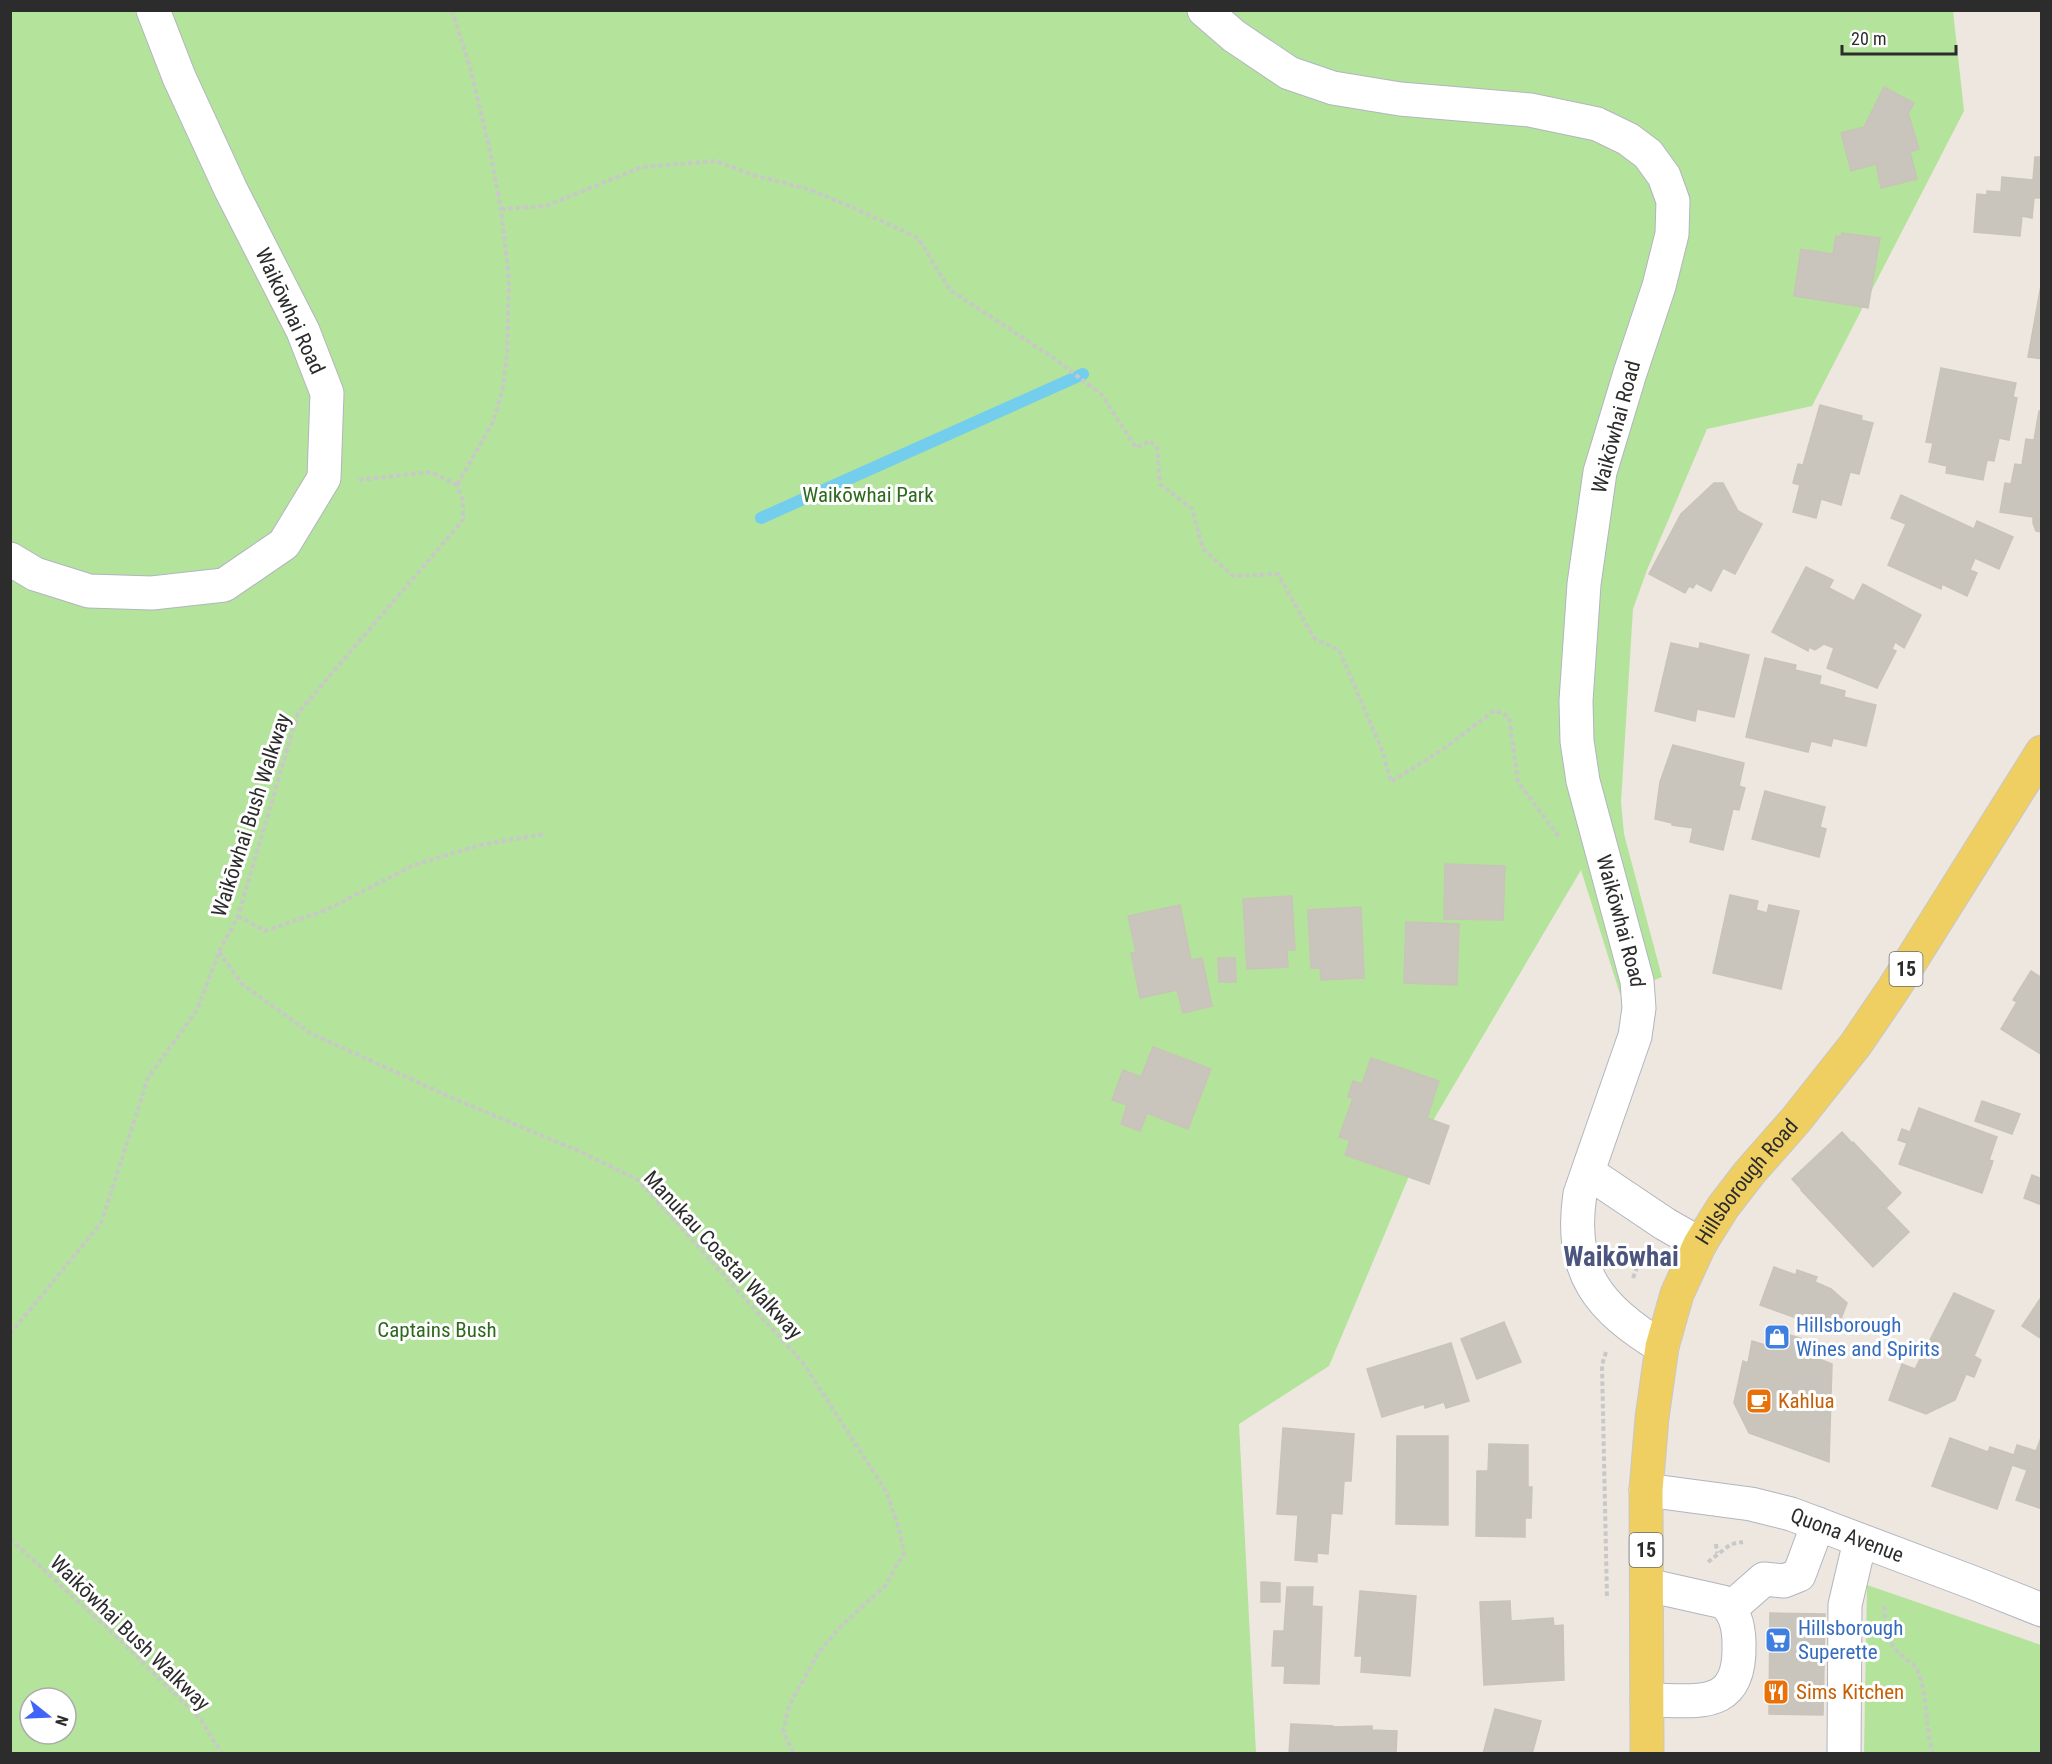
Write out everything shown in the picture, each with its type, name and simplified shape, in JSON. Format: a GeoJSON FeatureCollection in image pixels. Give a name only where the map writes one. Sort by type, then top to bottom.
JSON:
{"type":"FeatureCollection","features":[{"type":"Feature","properties":{"kind":"main road","name":"Hillsborough Road"},"geometry":{"type":"LineString","coordinates":[[1647,1754],[1646,1490],[1652,1418],[1662,1347],[1677,1294],[1700,1244],[1723,1207],[1856,1044],[1894,988],[2042,752]]}},
{"type":"Feature","properties":{"kind":"street","name":"Waikōwhai Road"},"geometry":{"type":"LineString","coordinates":[[10,559],[35,574],[89,591],[152,593],[224,585],[284,544],[324,478],[327,393],[303,331],[231,190],[179,77],[153,10]]}},
{"type":"Feature","properties":{"kind":"street","name":"Waikōwhai Road"},"geometry":{"type":"LineString","coordinates":[[1204,10],[1234,36],[1289,73],[1333,87],[1400,99],[1530,110],[1597,124],[1628,139],[1648,154],[1664,176],[1673,201],[1672,234],[1659,286],[1600,472],[1584,584],[1576,701],[1577,741],[1583,781],[1637,981],[1639,1008],[1635,1036],[1580,1194],[1576,1219],[1579,1245],[1584,1266],[1594,1287],[1609,1308],[1632,1329],[1662,1347]]}},
{"type":"Feature","properties":{"kind":"street"},"geometry":{"type":"LineString","coordinates":[[1588,1173],[1665,1224],[1700,1244]]}},
{"type":"Feature","properties":{"kind":"street","name":"Quona Avenue"},"geometry":{"type":"LineString","coordinates":[[1646,1490],[1751,1504],[1818,1524],[2042,1610]]}},
{"type":"Feature","properties":{"kind":"street"},"geometry":{"type":"LineString","coordinates":[[1731,1608],[1764,1580],[1785,1581],[1799,1575],[1818,1524]]}},
{"type":"Feature","properties":{"kind":"street"},"geometry":{"type":"LineString","coordinates":[[1844,1754],[1845,1605],[1860,1540]]}},
{"type":"Feature","properties":{"kind":"street"},"geometry":{"type":"LineString","coordinates":[[1647,1586],[1723,1602],[1731,1608],[1737,1625],[1739,1643],[1738,1667],[1731,1687],[1720,1695],[1705,1701],[1647,1700]]}},
{"type":"Feature","properties":{"kind":"path"},"geometry":{"type":"LineString","coordinates":[[324,478],[352,480],[431,472],[457,485],[493,422],[502,392],[507,355],[510,280],[501,209],[471,71],[452,10]]}},
{"type":"Feature","properties":{"kind":"path"},"geometry":{"type":"LineString","coordinates":[[501,209],[546,206],[642,167],[716,161],[753,175],[807,189],[918,238],[950,290],[1055,359],[1102,395],[1136,448],[1150,441],[1157,447],[1160,484],[1192,509],[1203,549],[1233,576],[1278,574],[1314,638],[1340,650],[1382,750],[1390,782],[1442,750],[1495,710],[1509,717],[1518,782],[1558,837],[1562,847]]}},
{"type":"Feature","properties":{"kind":"path","name":"Waikōwhai Bush Walkway"},"geometry":{"type":"LineString","coordinates":[[10,1334],[101,1223],[148,1078],[197,1010],[219,952],[238,916],[298,713],[463,520],[463,501],[457,485]]}},
{"type":"Feature","properties":{"kind":"path"},"geometry":{"type":"LineString","coordinates":[[238,916],[265,931],[326,910],[414,865],[480,845],[544,834]]}},
{"type":"Feature","properties":{"kind":"path","name":"Manukau Coastal Walkway"},"geometry":{"type":"LineString","coordinates":[[219,952],[242,984],[310,1033],[457,1100],[581,1152],[638,1180],[803,1363],[886,1491],[899,1529],[904,1553],[885,1586],[842,1625],[818,1653],[798,1688],[789,1706],[783,1732],[794,1754]]}},
{"type":"Feature","properties":{"kind":"path"},"geometry":{"type":"LineString","coordinates":[[1630,1285],[1647,1242]]}},
{"type":"Feature","properties":{"kind":"path"},"geometry":{"type":"LineString","coordinates":[[1607,1350],[1602,1365],[1607,1604]]}},
{"type":"Feature","properties":{"kind":"path","name":"Waikōwhai Bush Walkway"},"geometry":{"type":"LineString","coordinates":[[10,1539],[116,1636],[201,1720],[222,1754]]}},
{"type":"Feature","properties":{"kind":"path"},"geometry":{"type":"LineString","coordinates":[[1716,1544],[1717,1553]]}},
{"type":"Feature","properties":{"kind":"path"},"geometry":{"type":"LineString","coordinates":[[1884,1602],[1890,1642],[1899,1654],[1913,1664],[1919,1674],[1933,1754]]}},
{"type":"Feature","properties":{"kind":"green space"},"geometry":{"type":"Polygon","coordinates":[[[11,11],[1953,11],[1964,111],[1812,406],[1707,429],[1647,570],[1633,609],[1621,802],[1624,834],[1662,977],[1620,994],[1581,870],[1431,1124],[1329,1366],[1239,1424],[1256,1753],[11,1754],[11,11]]]}},
{"type":"Feature","properties":{"kind":"green space"},"geometry":{"type":"Polygon","coordinates":[[[1867,1585],[2041,1645],[2041,1753],[1864,1754],[1867,1585]]]}},
{"type":"Feature","properties":{"kind":"building"},"geometry":{"type":"Polygon","coordinates":[[[1884,87],[1914,103],[1907,116],[1909,116],[1919,149],[1910,152],[1917,179],[1881,188],[1876,164],[1851,171],[1841,133],[1864,127],[1884,87]]]}},
{"type":"Feature","properties":{"kind":"building"},"geometry":{"type":"Polygon","coordinates":[[[2035,157],[2042,157],[2042,198],[2034,198],[2032,218],[2022,216],[2020,236],[1974,232],[1977,194],[1987,195],[1987,191],[2001,192],[2002,177],[2033,180],[2035,157]]]}},
{"type":"Feature","properties":{"kind":"building"},"geometry":{"type":"Polygon","coordinates":[[[1842,233],[1880,238],[1868,308],[1794,296],[1801,249],[1833,254],[1836,236],[1841,237],[1842,233]]]}},
{"type":"Feature","properties":{"kind":"building"},"geometry":{"type":"Polygon","coordinates":[[[2042,285],[2042,359],[2028,357],[2042,285]]]}},
{"type":"Feature","properties":{"kind":"building"},"geometry":{"type":"Polygon","coordinates":[[[1941,368],[2016,383],[2013,397],[2017,398],[2009,440],[1999,438],[1994,461],[1987,460],[1983,480],[1946,473],[1947,466],[1929,462],[1933,443],[1926,442],[1941,368]]]}},
{"type":"Feature","properties":{"kind":"building"},"geometry":{"type":"Polygon","coordinates":[[[1820,405],[1862,416],[1861,420],[1873,423],[1859,474],[1850,472],[1841,505],[1821,499],[1816,518],[1793,512],[1800,485],[1793,483],[1798,464],[1803,465],[1820,405]]]}},
{"type":"Feature","properties":{"kind":"building"},"geometry":{"type":"Polygon","coordinates":[[[2039,411],[2042,411],[2042,532],[2036,531],[2033,517],[2000,512],[2005,483],[2011,484],[2015,464],[2022,465],[2026,439],[2034,440],[2039,411]]]}},
{"type":"Feature","properties":{"kind":"building"},"geometry":{"type":"Polygon","coordinates":[[[1714,483],[1723,483],[1738,511],[1762,524],[1735,574],[1723,568],[1711,591],[1696,583],[1693,588],[1689,586],[1685,593],[1649,574],[1681,514],[1714,483]]]}},
{"type":"Feature","properties":{"kind":"building"},"geometry":{"type":"Polygon","coordinates":[[[1901,495],[1974,529],[1977,521],[2013,537],[1999,569],[1975,558],[1970,570],[1977,573],[1967,596],[1942,584],[1941,589],[1888,565],[1906,524],[1891,518],[1901,495]]]}},
{"type":"Feature","properties":{"kind":"building"},"geometry":{"type":"Polygon","coordinates":[[[1806,567],[1833,580],[1829,588],[1854,601],[1863,584],[1921,615],[1904,648],[1895,642],[1892,649],[1896,651],[1877,688],[1827,668],[1834,648],[1824,644],[1815,650],[1809,647],[1808,651],[1772,632],[1806,567]]]}},
{"type":"Feature","properties":{"kind":"building"},"geometry":{"type":"Polygon","coordinates":[[[1671,643],[1699,649],[1700,643],[1749,655],[1734,717],[1697,709],[1695,721],[1655,711],[1671,643]]]}},
{"type":"Feature","properties":{"kind":"building"},"geometry":{"type":"Polygon","coordinates":[[[1765,658],[1796,665],[1795,670],[1821,676],[1819,684],[1845,691],[1844,697],[1876,705],[1866,746],[1833,738],[1831,746],[1811,741],[1808,752],[1746,737],[1765,658]]]}},
{"type":"Feature","properties":{"kind":"building"},"geometry":{"type":"Polygon","coordinates":[[[1673,745],[1744,763],[1739,786],[1745,788],[1739,810],[1733,809],[1723,850],[1690,842],[1693,828],[1672,825],[1672,823],[1655,819],[1660,782],[1673,745]]]}},
{"type":"Feature","properties":{"kind":"building"},"geometry":{"type":"Polygon","coordinates":[[[1765,791],[1825,807],[1820,827],[1826,829],[1819,857],[1752,839],[1765,791]]]}},
{"type":"Feature","properties":{"kind":"building"},"geometry":{"type":"Polygon","coordinates":[[[1445,864],[1505,866],[1503,920],[1444,919],[1445,864]]]}},
{"type":"Feature","properties":{"kind":"building"},"geometry":{"type":"Polygon","coordinates":[[[1730,895],[1758,901],[1756,910],[1767,913],[1769,905],[1799,911],[1781,989],[1713,973],[1730,895]]]}},
{"type":"Feature","properties":{"kind":"building"},"geometry":{"type":"Polygon","coordinates":[[[1292,896],[1295,950],[1287,950],[1288,967],[1247,969],[1243,899],[1292,896]]]}},
{"type":"Feature","properties":{"kind":"building"},"geometry":{"type":"Polygon","coordinates":[[[1180,905],[1191,960],[1202,958],[1212,1006],[1183,1013],[1177,990],[1140,998],[1131,953],[1136,952],[1128,916],[1180,905]]]}},
{"type":"Feature","properties":{"kind":"building"},"geometry":{"type":"Polygon","coordinates":[[[1361,907],[1364,978],[1321,980],[1320,968],[1311,968],[1308,910],[1361,907]]]}},
{"type":"Feature","properties":{"kind":"building"},"geometry":{"type":"Polygon","coordinates":[[[1406,922],[1459,924],[1457,985],[1404,983],[1406,922]]]}},
{"type":"Feature","properties":{"kind":"building"},"geometry":{"type":"Polygon","coordinates":[[[1218,958],[1235,958],[1236,982],[1219,982],[1218,958]]]}},
{"type":"Feature","properties":{"kind":"building"},"geometry":{"type":"Polygon","coordinates":[[[2031,971],[2042,978],[2042,1055],[2001,1029],[2017,1002],[2013,1000],[2031,971]]]}},
{"type":"Feature","properties":{"kind":"building"},"geometry":{"type":"Polygon","coordinates":[[[1153,1047],[1211,1069],[1188,1129],[1147,1113],[1140,1131],[1121,1124],[1127,1105],[1112,1100],[1123,1070],[1141,1077],[1153,1047]]]}},
{"type":"Feature","properties":{"kind":"building"},"geometry":{"type":"Polygon","coordinates":[[[1371,1058],[1439,1081],[1427,1118],[1449,1126],[1429,1184],[1345,1155],[1350,1140],[1339,1137],[1353,1098],[1348,1097],[1353,1081],[1362,1084],[1371,1058]]]}},
{"type":"Feature","properties":{"kind":"building"},"geometry":{"type":"Polygon","coordinates":[[[1982,1101],[2020,1114],[2012,1134],[1975,1121],[1982,1101]]]}},
{"type":"Feature","properties":{"kind":"building"},"geometry":{"type":"Polygon","coordinates":[[[1919,1108],[1997,1137],[1989,1160],[1993,1161],[1982,1193],[1899,1164],[1907,1143],[1898,1140],[1902,1129],[1910,1132],[1919,1108]]]}},
{"type":"Feature","properties":{"kind":"building"},"geometry":{"type":"Polygon","coordinates":[[[1842,1132],[1852,1143],[1802,1190],[1792,1179],[1842,1132]]]}},
{"type":"Feature","properties":{"kind":"building"},"geometry":{"type":"Polygon","coordinates":[[[1853,1142],[1901,1193],[1886,1208],[1909,1232],[1873,1267],[1801,1190],[1853,1142]]]}},
{"type":"Feature","properties":{"kind":"building"},"geometry":{"type":"Polygon","coordinates":[[[2032,1175],[2042,1179],[2042,1197],[2039,1204],[2024,1198],[2032,1175]]]}},
{"type":"Feature","properties":{"kind":"building"},"geometry":{"type":"Polygon","coordinates":[[[1774,1267],[1796,1275],[1797,1270],[1817,1277],[1815,1282],[1831,1289],[1847,1303],[1836,1332],[1760,1305],[1774,1267]]]}},
{"type":"Feature","properties":{"kind":"building"},"geometry":{"type":"Polygon","coordinates":[[[1954,1293],[1994,1311],[1974,1356],[1981,1360],[1974,1377],[1966,1374],[1955,1400],[1926,1414],[1889,1400],[1902,1364],[1915,1369],[1954,1293]]]}},
{"type":"Feature","properties":{"kind":"building"},"geometry":{"type":"Polygon","coordinates":[[[2042,1296],[2042,1339],[2022,1326],[2042,1296]]]}},
{"type":"Feature","properties":{"kind":"building"},"geometry":{"type":"Polygon","coordinates":[[[1504,1322],[1521,1362],[1477,1379],[1461,1339],[1504,1322]]]}},
{"type":"Feature","properties":{"kind":"building"},"geometry":{"type":"Polygon","coordinates":[[[1770,1329],[1803,1339],[1799,1351],[1832,1364],[1829,1462],[1749,1433],[1734,1403],[1743,1361],[1748,1363],[1752,1341],[1765,1345],[1770,1329]]]}},
{"type":"Feature","properties":{"kind":"building"},"geometry":{"type":"Polygon","coordinates":[[[1451,1343],[1469,1401],[1446,1408],[1444,1402],[1425,1408],[1424,1404],[1382,1417],[1367,1369],[1451,1343]]]}},
{"type":"Feature","properties":{"kind":"building"},"geometry":{"type":"Polygon","coordinates":[[[1283,1428],[1354,1434],[1351,1481],[1344,1481],[1342,1514],[1331,1513],[1328,1554],[1317,1553],[1317,1562],[1295,1560],[1298,1515],[1277,1514],[1283,1428]]]}},
{"type":"Feature","properties":{"kind":"building"},"geometry":{"type":"Polygon","coordinates":[[[2042,1435],[2042,1509],[2016,1500],[2027,1470],[2012,1465],[1997,1509],[1932,1486],[1950,1438],[1988,1452],[1990,1447],[2014,1455],[2017,1445],[2036,1451],[2042,1435]]]}},
{"type":"Feature","properties":{"kind":"building"},"geometry":{"type":"Polygon","coordinates":[[[1397,1436],[1448,1436],[1448,1525],[1396,1524],[1397,1436]]]}},
{"type":"Feature","properties":{"kind":"building"},"geometry":{"type":"Polygon","coordinates":[[[1489,1444],[1528,1445],[1528,1487],[1532,1487],[1531,1518],[1525,1518],[1525,1537],[1476,1536],[1477,1471],[1488,1471],[1489,1444]]]}},
{"type":"Feature","properties":{"kind":"building"},"geometry":{"type":"Polygon","coordinates":[[[1261,1582],[1280,1583],[1280,1602],[1261,1602],[1261,1582]]]}},
{"type":"Feature","properties":{"kind":"building"},"geometry":{"type":"Polygon","coordinates":[[[1287,1587],[1313,1587],[1312,1606],[1322,1607],[1319,1684],[1284,1683],[1285,1666],[1272,1666],[1274,1631],[1284,1631],[1287,1587]]]}},
{"type":"Feature","properties":{"kind":"building"},"geometry":{"type":"Polygon","coordinates":[[[1360,1591],[1416,1596],[1410,1676],[1361,1672],[1362,1656],[1355,1656],[1360,1591]]]}},
{"type":"Feature","properties":{"kind":"building"},"geometry":{"type":"Polygon","coordinates":[[[1510,1601],[1511,1621],[1553,1618],[1554,1626],[1563,1625],[1564,1680],[1484,1685],[1480,1602],[1510,1601]]]}},
{"type":"Feature","properties":{"kind":"building"},"geometry":{"type":"Polygon","coordinates":[[[1770,1613],[1825,1614],[1823,1715],[1769,1714],[1770,1613]]]}},
{"type":"Feature","properties":{"kind":"building"},"geometry":{"type":"Polygon","coordinates":[[[1495,1709],[1541,1721],[1532,1754],[1483,1754],[1495,1709]]]}},
{"type":"Feature","properties":{"kind":"building"},"geometry":{"type":"Polygon","coordinates":[[[1291,1724],[1333,1727],[1372,1726],[1372,1730],[1397,1731],[1396,1754],[1289,1754],[1291,1724]]]}},
{"type":"Feature","properties":{"kind":"waterway"},"geometry":{"type":"LineString","coordinates":[[761,518],[1083,374]]}},
{"type":"Feature","properties":{"kind":"place","name":"Hillsborough Wines and Spirits"},"geometry":{"type":"Point","coordinates":[1777,1337]}},
{"type":"Feature","properties":{"kind":"place","name":"Kahlua"},"geometry":{"type":"Point","coordinates":[1759,1401]}},
{"type":"Feature","properties":{"kind":"place","name":"Hillsborough Superette"},"geometry":{"type":"Point","coordinates":[1778,1640]}},
{"type":"Feature","properties":{"kind":"place","name":"Sims Kitchen"},"geometry":{"type":"Point","coordinates":[1776,1692]}},
{"type":"Feature","properties":{"kind":"district","name":"Waikōwhai"},"geometry":{"type":"Point","coordinates":[1621,1257]}},
{"type":"Feature","properties":{"kind":"park label","name":"Waikōwhai Park"},"geometry":{"type":"Point","coordinates":[868,495]}},
{"type":"Feature","properties":{"kind":"park label","name":"Captains Bush"},"geometry":{"type":"Point","coordinates":[437,1330]}}]}
